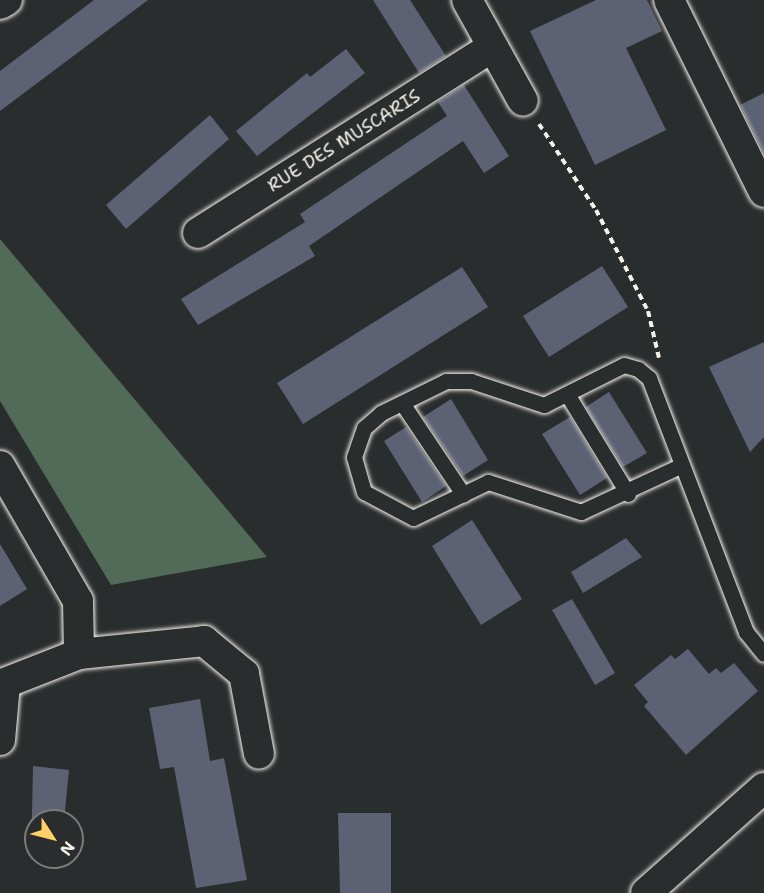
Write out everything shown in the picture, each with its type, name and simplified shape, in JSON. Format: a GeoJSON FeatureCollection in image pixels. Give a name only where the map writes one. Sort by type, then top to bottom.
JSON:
{"type":"FeatureCollection","features":[{"type":"Feature","properties":{"kind":"street"},"geometry":{"type":"LineString","coordinates":[[0,4],[7,0]]}},
{"type":"Feature","properties":{"kind":"street"},"geometry":{"type":"LineString","coordinates":[[467,0],[489,49],[523,101]]}},
{"type":"Feature","properties":{"kind":"street"},"geometry":{"type":"LineString","coordinates":[[669,0],[764,192]]}},
{"type":"Feature","properties":{"kind":"street","name":"RUE DES MUSCARIS"},"geometry":{"type":"LineString","coordinates":[[198,233],[489,49]]}},
{"type":"Feature","properties":{"kind":"street"},"geometry":{"type":"LineString","coordinates":[[0,466],[78,601],[79,654]]}},
{"type":"Feature","properties":{"kind":"street"},"geometry":{"type":"LineString","coordinates":[[0,740],[2,683],[79,654],[204,641],[244,674],[259,754]]}},
{"type":"Feature","properties":{"kind":"street"},"geometry":{"type":"LineString","coordinates":[[646,893],[764,788]]}},
{"type":"Feature","properties":{"kind":"lane"},"geometry":{"type":"LineString","coordinates":[[680,466],[628,494],[581,512],[488,482],[413,518],[364,492],[354,457],[364,428],[402,403],[446,381],[471,381],[544,405],[624,365],[650,378],[680,466],[746,632],[764,654]]}},
{"type":"Feature","properties":{"kind":"lane"},"geometry":{"type":"LineString","coordinates":[[567,394],[628,494]]}},
{"type":"Feature","properties":{"kind":"lane"},"geometry":{"type":"LineString","coordinates":[[402,403],[463,494]]}},
{"type":"Feature","properties":{"kind":"path"},"geometry":{"type":"LineString","coordinates":[[523,101],[596,210],[648,311],[660,355],[650,378]]}},
{"type":"Feature","properties":{"kind":"green space"},"geometry":{"type":"Polygon","coordinates":[[[0,239],[267,557],[111,585],[0,401],[0,239]]]}},
{"type":"Feature","properties":{"kind":"building"},"geometry":{"type":"Polygon","coordinates":[[[94,0],[148,0],[0,111],[0,71],[94,0]]]}},
{"type":"Feature","properties":{"kind":"building"},"geometry":{"type":"Polygon","coordinates":[[[373,0],[410,0],[446,56],[419,73],[373,0]]]}},
{"type":"Feature","properties":{"kind":"building"},"geometry":{"type":"Polygon","coordinates":[[[596,0],[647,0],[662,31],[626,48],[666,130],[595,165],[530,31],[596,0]]]}},
{"type":"Feature","properties":{"kind":"building"},"geometry":{"type":"Polygon","coordinates":[[[346,49],[365,73],[257,156],[236,131],[307,73],[310,77],[346,49]]]}},
{"type":"Feature","properties":{"kind":"building"},"geometry":{"type":"Polygon","coordinates":[[[464,85],[509,156],[484,173],[463,141],[309,246],[315,256],[198,325],[181,299],[305,222],[300,214],[447,116],[438,102],[464,85]]]}},
{"type":"Feature","properties":{"kind":"building"},"geometry":{"type":"Polygon","coordinates":[[[764,93],[764,153],[740,105],[764,93]]]}},
{"type":"Feature","properties":{"kind":"building"},"geometry":{"type":"Polygon","coordinates":[[[210,115],[229,139],[126,229],[106,205],[210,115]]]}},
{"type":"Feature","properties":{"kind":"building"},"geometry":{"type":"Polygon","coordinates":[[[602,266],[628,307],[549,357],[523,316],[602,266]]]}},
{"type":"Feature","properties":{"kind":"building"},"geometry":{"type":"Polygon","coordinates":[[[462,267],[488,307],[303,424],[277,383],[462,267]]]}},
{"type":"Feature","properties":{"kind":"building"},"geometry":{"type":"Polygon","coordinates":[[[764,342],[764,437],[750,452],[709,367],[764,342]]]}},
{"type":"Feature","properties":{"kind":"building"},"geometry":{"type":"Polygon","coordinates":[[[609,392],[647,453],[623,467],[586,407],[609,392]]]}},
{"type":"Feature","properties":{"kind":"building"},"geometry":{"type":"Polygon","coordinates":[[[451,399],[488,460],[463,476],[423,417],[451,399]]]}},
{"type":"Feature","properties":{"kind":"building"},"geometry":{"type":"Polygon","coordinates":[[[570,417],[607,478],[580,495],[542,434],[570,417]]]}},
{"type":"Feature","properties":{"kind":"building"},"geometry":{"type":"Polygon","coordinates":[[[406,427],[446,486],[422,502],[384,441],[406,427]]]}},
{"type":"Feature","properties":{"kind":"building"},"geometry":{"type":"Polygon","coordinates":[[[472,520],[522,599],[481,625],[432,546],[472,520]]]}},
{"type":"Feature","properties":{"kind":"building"},"geometry":{"type":"Polygon","coordinates":[[[626,538],[642,557],[583,593],[571,572],[626,538]]]}},
{"type":"Feature","properties":{"kind":"building"},"geometry":{"type":"Polygon","coordinates":[[[0,544],[27,589],[0,606],[0,544]]]}},
{"type":"Feature","properties":{"kind":"building"},"geometry":{"type":"Polygon","coordinates":[[[572,599],[615,673],[595,685],[552,610],[572,599]]]}},
{"type":"Feature","properties":{"kind":"building"},"geometry":{"type":"Polygon","coordinates":[[[688,649],[709,674],[716,668],[721,673],[734,663],[758,691],[686,755],[644,706],[648,702],[634,685],[671,655],[675,659],[688,649]]]}},
{"type":"Feature","properties":{"kind":"building"},"geometry":{"type":"Polygon","coordinates":[[[200,699],[210,761],[224,758],[247,880],[196,888],[174,767],[160,769],[149,708],[200,699]]]}},
{"type":"Feature","properties":{"kind":"building"},"geometry":{"type":"Polygon","coordinates":[[[33,766],[69,770],[65,809],[32,809],[33,766]]]}},
{"type":"Feature","properties":{"kind":"building"},"geometry":{"type":"Polygon","coordinates":[[[338,813],[391,813],[391,893],[340,893],[338,813]]]}}]}
